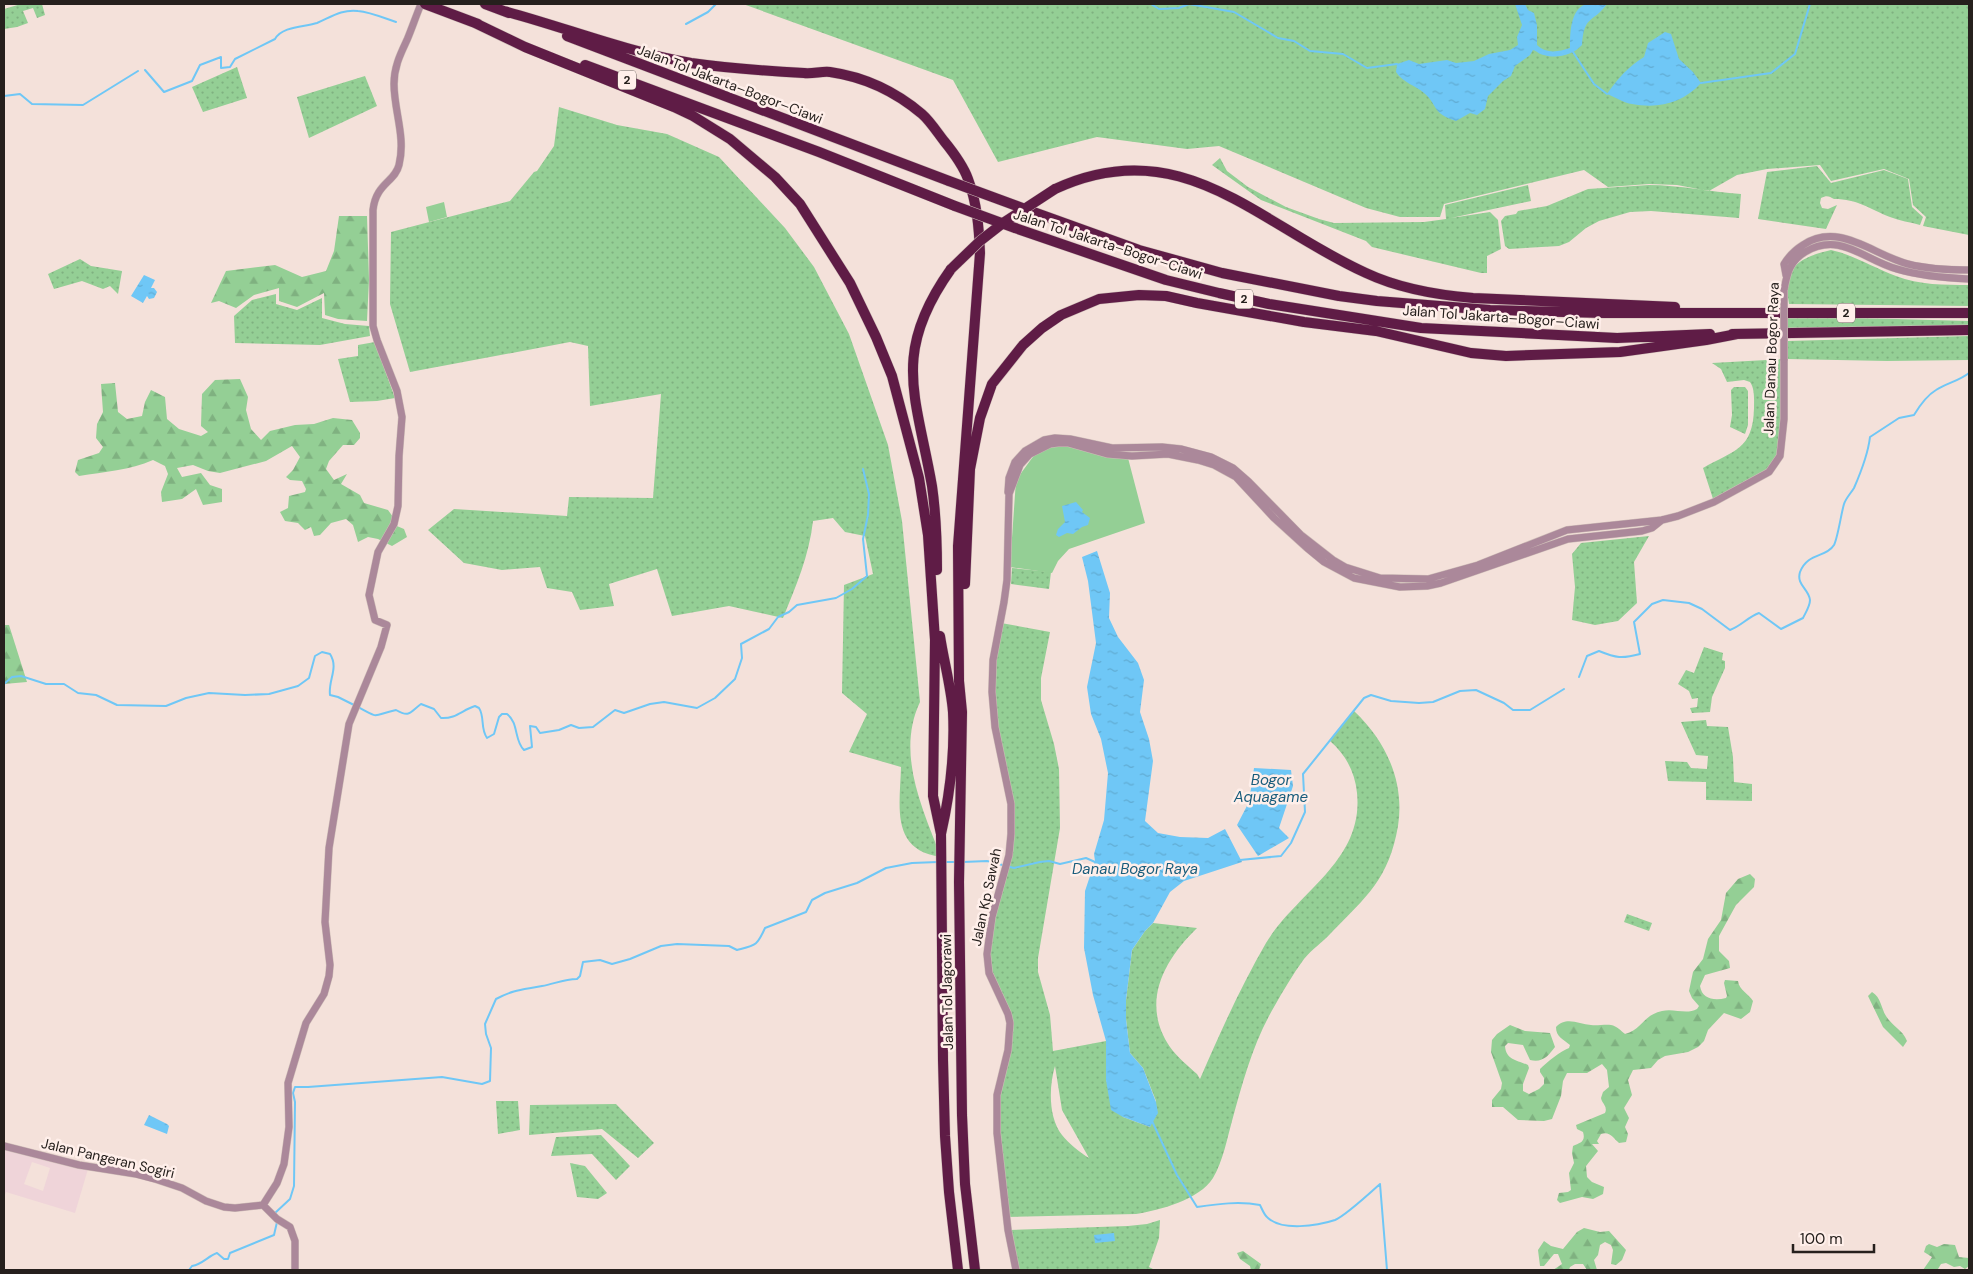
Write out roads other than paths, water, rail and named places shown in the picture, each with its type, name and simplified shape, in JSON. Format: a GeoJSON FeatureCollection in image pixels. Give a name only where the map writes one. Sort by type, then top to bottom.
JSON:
{"type":"FeatureCollection","features":[{"type":"Feature","properties":{"kind":"highway","name":"Jalan Tol Jakarta–Bogor–Ciawi"},"geometry":{"type":"LineString","coordinates":[[425,4],[1015,228],[1166,280],[1270,304],[1421,328],[1618,338],[1969,330]]}},
{"type":"Feature","properties":{"kind":"highway","name":"Jalan Tol Jakarta–Bogor–Ciawi"},"geometry":{"type":"LineString","coordinates":[[485,4],[1025,209],[1102,237],[1222,274],[1339,296],[1419,306],[1490,310],[1604,313],[1969,313]]}},
{"type":"Feature","properties":{"kind":"highway"},"geometry":{"type":"LineString","coordinates":[[504,11],[662,58],[693,63],[803,73],[829,72],[867,80],[890,92],[923,115],[955,154],[968,178],[975,203],[979,225],[980,253],[958,545],[959,681],[962,712]]}},
{"type":"Feature","properties":{"kind":"highway"},"geometry":{"type":"LineString","coordinates":[[473,22],[525,47],[674,107],[693,116],[730,139],[770,172],[800,204],[842,270],[876,337],[892,376],[922,493],[928,535],[935,640],[932,796],[942,834]]}},
{"type":"Feature","properties":{"kind":"highway"},"geometry":{"type":"LineString","coordinates":[[942,834],[951,777],[953,712],[940,639],[935,507],[914,403],[913,362],[916,338],[922,318],[932,297],[951,269],[980,241],[1003,223],[1055,189],[1075,180],[1125,169],[1172,173],[1214,188],[1359,270],[1414,290],[1446,296],[1673,306],[1722,313]]}},
{"type":"Feature","properties":{"kind":"highway"},"geometry":{"type":"LineString","coordinates":[[962,712],[968,496],[970,469],[980,418],[992,384],[1004,366],[1042,328],[1068,312],[1100,299],[1139,295],[1166,296],[1304,322],[1376,331],[1470,353],[1506,356],[1620,352],[1737,334]]}},
{"type":"Feature","properties":{"kind":"highway","name":"Jalan Tol Jagorawi"},"geometry":{"type":"LineString","coordinates":[[962,712],[960,848],[962,1124],[967,1210],[975,1270]]}},
{"type":"Feature","properties":{"kind":"highway","name":"Jalan Tol Jagorawi"},"geometry":{"type":"LineString","coordinates":[[942,834],[942,1060],[949,1192],[958,1270]]}},
{"type":"Feature","properties":{"kind":"street"},"geometry":{"type":"LineString","coordinates":[[294,1270],[295,1241],[290,1227],[282,1223],[263,1205],[277,1184],[282,1169],[288,1127],[287,1086],[306,1023],[324,994],[329,976],[330,965],[325,922],[329,848],[349,724],[381,647],[387,625],[375,620],[369,595],[378,552],[394,524],[398,506],[402,416],[397,391],[373,326],[373,210],[378,192],[396,174],[399,166],[402,142],[394,89],[395,71],[400,53],[408,39],[421,4]]}},
{"type":"Feature","properties":{"kind":"street","name":"Jalan Danau Bogor Raya"},"geometry":{"type":"LineString","coordinates":[[1786,276],[1784,264],[1799,248],[1819,237],[1835,236],[1908,264],[1929,268],[1969,270]]}},
{"type":"Feature","properties":{"kind":"street","name":"Jalan Danau Bogor Raya"},"geometry":{"type":"LineString","coordinates":[[1010,494],[1007,486],[1015,462],[1025,451],[1044,440],[1055,438],[1070,439],[1112,448],[1162,446],[1181,449],[1211,457],[1233,468],[1301,535],[1333,560],[1346,567],[1380,578],[1418,580],[1440,577],[1478,565],[1567,530],[1662,520],[1678,516],[1714,502],[1769,472],[1780,456],[1784,419],[1784,290],[1786,276],[1790,265],[1801,254],[1822,244],[1831,243],[1914,274],[1969,278]]}},
{"type":"Feature","properties":{"kind":"street","name":"Jalan Kp Sawah"},"geometry":{"type":"LineString","coordinates":[[1010,494],[1007,580],[993,660],[992,692],[995,727],[1011,804],[1009,858],[989,932],[987,954],[989,972],[1008,1014],[1010,1023],[1008,1050],[997,1095],[997,1133],[1008,1230],[1016,1270]]}},
{"type":"Feature","properties":{"kind":"street","name":"Jalan Pangeran Sogiri"},"geometry":{"type":"LineString","coordinates":[[4,1146],[79,1166],[136,1174],[155,1179],[182,1188],[206,1201],[224,1207],[235,1208],[263,1205]]}},
{"type":"Feature","properties":{"kind":"water"},"geometry":{"type":"Polygon","coordinates":[[[1515,4],[1525,4],[1528,10],[1534,13],[1537,25],[1537,45],[1544,50],[1552,51],[1570,48],[1573,19],[1582,6],[1607,4],[1587,24],[1582,45],[1569,54],[1554,57],[1543,55],[1533,50],[1530,55],[1515,66],[1511,76],[1488,96],[1485,109],[1477,115],[1470,113],[1456,121],[1448,118],[1439,112],[1421,90],[1402,79],[1396,72],[1397,64],[1409,60],[1419,64],[1447,60],[1456,63],[1474,61],[1489,54],[1510,50],[1518,45],[1517,37],[1522,25],[1515,4]]]}},
{"type":"Feature","properties":{"kind":"water"},"geometry":{"type":"Polygon","coordinates":[[[1665,32],[1671,34],[1679,59],[1693,72],[1701,83],[1678,100],[1661,105],[1652,106],[1629,103],[1607,94],[1624,73],[1644,57],[1648,43],[1665,32]]]}},
{"type":"Feature","properties":{"kind":"water"},"geometry":{"type":"Polygon","coordinates":[[[144,275],[155,280],[151,288],[154,288],[157,292],[154,298],[149,299],[147,296],[143,303],[131,296],[144,275]]]}},
{"type":"Feature","properties":{"kind":"water"},"geometry":{"type":"Polygon","coordinates":[[[1076,502],[1083,510],[1082,512],[1090,518],[1088,525],[1073,534],[1067,533],[1059,537],[1056,535],[1058,529],[1065,522],[1062,506],[1076,502]]]}},
{"type":"Feature","properties":{"kind":"water","name":"Danau Bogor Raya"},"geometry":{"type":"Polygon","coordinates":[[[1097,551],[1110,593],[1109,618],[1118,637],[1138,663],[1144,680],[1140,712],[1149,739],[1153,761],[1145,821],[1158,833],[1180,837],[1208,838],[1225,829],[1242,862],[1184,881],[1170,892],[1153,923],[1132,950],[1126,1000],[1126,1019],[1130,1053],[1143,1068],[1156,1102],[1158,1113],[1150,1127],[1123,1117],[1111,1110],[1106,1080],[1106,1041],[1093,995],[1084,948],[1085,891],[1095,861],[1094,854],[1104,820],[1108,773],[1101,739],[1091,714],[1087,687],[1096,643],[1088,581],[1082,557],[1097,551]]]}},
{"type":"Feature","properties":{"kind":"water","name":"Bogor Aquagame"},"geometry":{"type":"Polygon","coordinates":[[[1254,768],[1291,770],[1293,786],[1279,828],[1289,838],[1258,856],[1237,825],[1249,802],[1254,768]]]}},
{"type":"Feature","properties":{"kind":"water"},"geometry":{"type":"Polygon","coordinates":[[[149,1115],[169,1126],[167,1134],[144,1125],[149,1115]]]}},
{"type":"Feature","properties":{"kind":"water"},"geometry":{"type":"Polygon","coordinates":[[[1114,1233],[1115,1241],[1095,1243],[1094,1235],[1114,1233]]]}},
{"type":"Feature","properties":{"kind":"waterway"},"geometry":{"type":"LineString","coordinates":[[686,24],[708,12],[716,4]]}},
{"type":"Feature","properties":{"kind":"waterway"},"geometry":{"type":"LineString","coordinates":[[1151,4],[1159,9],[1179,8],[1189,4],[1234,12],[1278,38],[1294,41],[1310,51],[1343,54],[1367,68],[1397,64]]}},
{"type":"Feature","properties":{"kind":"waterway"},"geometry":{"type":"LineString","coordinates":[[1701,83],[1771,73],[1795,54],[1810,4]]}},
{"type":"Feature","properties":{"kind":"waterway"},"geometry":{"type":"LineString","coordinates":[[145,70],[164,92],[192,81],[200,65],[221,57],[221,68],[230,67],[235,59],[275,39],[288,29],[317,23],[342,12],[363,12],[396,22]]}},
{"type":"Feature","properties":{"kind":"waterway"},"geometry":{"type":"LineString","coordinates":[[1573,52],[1594,84],[1607,94]]}},
{"type":"Feature","properties":{"kind":"waterway"},"geometry":{"type":"LineString","coordinates":[[4,96],[20,94],[32,104],[83,105],[138,71]]}},
{"type":"Feature","properties":{"kind":"waterway"},"geometry":{"type":"LineString","coordinates":[[1579,677],[1587,656],[1599,651],[1619,657],[1640,654],[1634,622],[1652,604],[1663,600],[1689,603],[1702,609],[1730,630],[1759,613],[1781,629],[1803,618],[1809,607],[1810,600],[1801,584],[1800,572],[1808,561],[1831,549],[1834,545],[1844,504],[1859,476],[1870,437],[1899,418],[1914,415],[1923,401],[1932,392],[1969,373]]}},
{"type":"Feature","properties":{"kind":"waterway"},"geometry":{"type":"LineString","coordinates":[[358,707],[374,715],[396,710],[407,714],[421,704],[434,709],[441,718],[446,718],[455,716],[475,706],[481,711],[487,738],[494,734],[499,717],[502,714],[507,714],[513,722],[519,742],[524,750],[532,747],[530,726],[536,727],[540,733],[559,730],[571,725],[579,728],[593,727],[615,710],[624,713],[650,704],[664,702],[697,708],[715,698],[735,679],[742,658],[741,644],[769,629],[778,617],[789,612],[797,605],[836,598],[852,589],[867,576],[863,539],[868,515],[869,494],[863,469]]}},
{"type":"Feature","properties":{"kind":"waterway"},"geometry":{"type":"LineString","coordinates":[[4,684],[12,677],[21,676],[46,684],[64,684],[78,693],[96,695],[117,705],[166,706],[186,698],[209,693],[269,694],[298,686],[309,678],[315,656],[322,652],[330,654],[334,664],[330,695],[354,705]]}},
{"type":"Feature","properties":{"kind":"waterway"},"geometry":{"type":"LineString","coordinates":[[1240,860],[1281,856],[1291,843],[1305,812],[1303,774],[1364,698],[1371,695],[1391,701],[1419,703],[1433,702],[1460,691],[1476,690],[1504,703],[1513,710],[1530,710],[1564,689]]}},
{"type":"Feature","properties":{"kind":"waterway"},"geometry":{"type":"LineString","coordinates":[[963,862],[987,861],[1014,868],[1040,862],[1049,861],[1060,864],[1086,858],[1095,862]]}},
{"type":"Feature","properties":{"kind":"waterway"},"geometry":{"type":"LineString","coordinates":[[275,1213],[290,1199],[294,1186],[295,1102],[293,1093],[295,1087],[442,1077],[482,1084],[490,1081],[491,1048],[485,1024],[496,999],[508,993],[577,979],[580,976],[583,962],[600,960],[612,964],[630,959],[661,946],[677,944],[729,946],[737,950],[748,947],[758,942],[765,928],[806,912],[812,900],[825,893],[857,883],[886,868],[912,863],[938,862]]}},
{"type":"Feature","properties":{"kind":"waterway"},"geometry":{"type":"LineString","coordinates":[[945,862],[956,862]]}},
{"type":"Feature","properties":{"kind":"waterway"},"geometry":{"type":"LineString","coordinates":[[1152,1121],[1177,1175],[1197,1207],[1236,1203],[1260,1205],[1265,1215],[1274,1222],[1291,1226],[1310,1225],[1339,1218],[1380,1184],[1387,1270]]}},
{"type":"Feature","properties":{"kind":"waterway"},"geometry":{"type":"LineString","coordinates":[[189,1270],[192,1266],[217,1253],[224,1259],[228,1259],[230,1253],[274,1235],[277,1222]]}}]}
